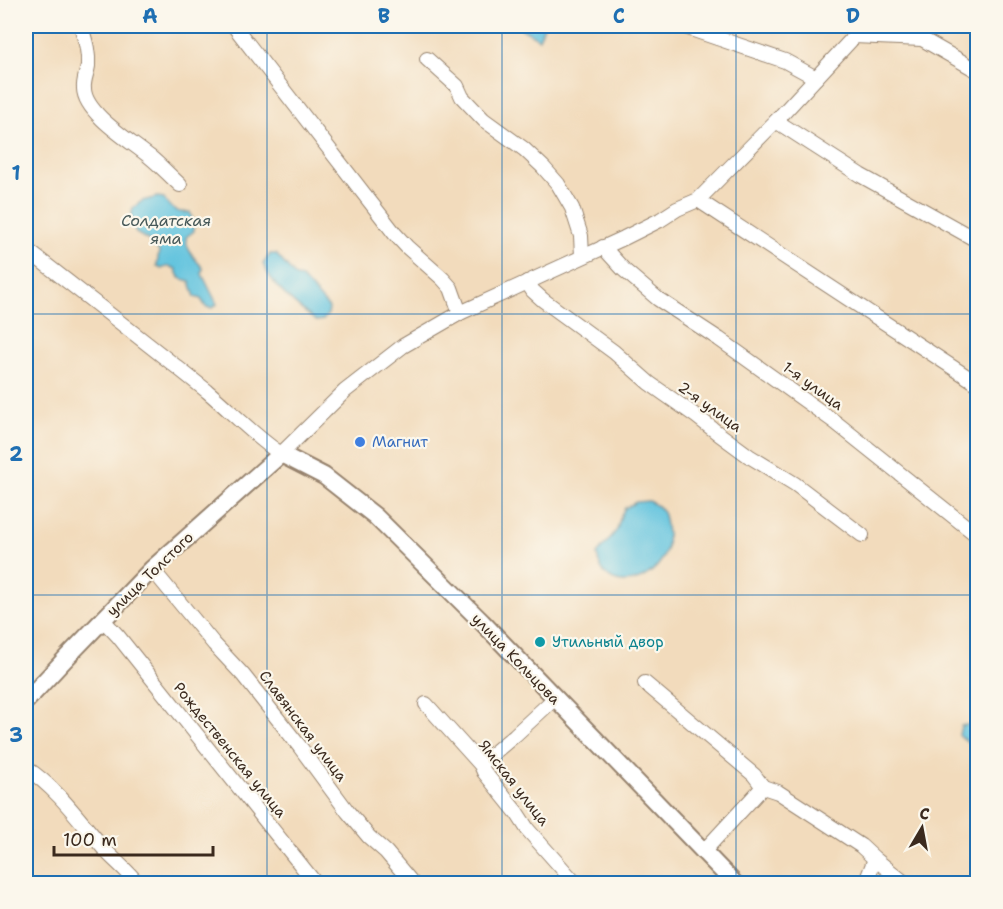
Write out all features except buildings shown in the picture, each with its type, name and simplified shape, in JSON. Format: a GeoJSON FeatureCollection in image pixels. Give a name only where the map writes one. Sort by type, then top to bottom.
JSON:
{"type":"FeatureCollection","features":[{"type":"Feature","properties":{"kind":"main road","name":"улица Толстого"},"geometry":{"type":"LineString","coordinates":[[26,701],[152,569],[281,454]]}},
{"type":"Feature","properties":{"kind":"main road","name":"улица Кольцова"},"geometry":{"type":"LineString","coordinates":[[281,454],[324,476],[375,516],[482,622],[735,884]]}},
{"type":"Feature","properties":{"kind":"street"},"geometry":{"type":"LineString","coordinates":[[81,26],[88,48],[88,67],[84,89],[87,102],[101,118],[151,158],[180,185]]}},
{"type":"Feature","properties":{"kind":"street"},"geometry":{"type":"LineString","coordinates":[[234,26],[395,234],[451,288],[460,313]]}},
{"type":"Feature","properties":{"kind":"street"},"geometry":{"type":"LineString","coordinates":[[682,26],[785,61],[816,78]]}},
{"type":"Feature","properties":{"kind":"street"},"geometry":{"type":"LineString","coordinates":[[26,249],[218,400],[281,454],[345,391],[404,346],[460,313],[698,200],[776,121],[864,26]]}},
{"type":"Feature","properties":{"kind":"street"},"geometry":{"type":"LineString","coordinates":[[855,36],[922,39],[978,70]]}},
{"type":"Feature","properties":{"kind":"street"},"geometry":{"type":"LineString","coordinates":[[427,59],[457,86],[462,97],[484,120],[524,149],[558,184],[572,208],[581,236],[582,256]]}},
{"type":"Feature","properties":{"kind":"street"},"geometry":{"type":"LineString","coordinates":[[776,121],[860,175],[978,241]]}},
{"type":"Feature","properties":{"kind":"street"},"geometry":{"type":"LineString","coordinates":[[698,200],[978,384]]}},
{"type":"Feature","properties":{"kind":"street","name":"1-я улица"},"geometry":{"type":"LineString","coordinates":[[603,247],[624,270],[658,299],[719,339],[835,422],[978,536]]}},
{"type":"Feature","properties":{"kind":"street","name":"2-я улица"},"geometry":{"type":"LineString","coordinates":[[527,282],[543,300],[614,352],[649,383],[749,456],[795,483],[861,535]]}},
{"type":"Feature","properties":{"kind":"street","name":"Славянская улица"},"geometry":{"type":"LineString","coordinates":[[152,569],[214,644],[243,675],[348,812],[369,837],[386,852],[412,884]]}},
{"type":"Feature","properties":{"kind":"street","name":"Рождественская улица"},"geometry":{"type":"LineString","coordinates":[[103,620],[316,884]]}},
{"type":"Feature","properties":{"kind":"street"},"geometry":{"type":"LineString","coordinates":[[645,683],[754,775],[764,787],[778,792],[861,846],[906,884]]}},
{"type":"Feature","properties":{"kind":"street"},"geometry":{"type":"LineString","coordinates":[[481,765],[555,698]]}},
{"type":"Feature","properties":{"kind":"street","name":"Ямская улица"},"geometry":{"type":"LineString","coordinates":[[426,704],[481,765],[528,830],[576,884]]}},
{"type":"Feature","properties":{"kind":"street"},"geometry":{"type":"LineString","coordinates":[[26,768],[54,792],[138,884]]}},
{"type":"Feature","properties":{"kind":"street"},"geometry":{"type":"LineString","coordinates":[[703,852],[764,787]]}},
{"type":"Feature","properties":{"kind":"street"},"geometry":{"type":"LineString","coordinates":[[865,884],[875,859]]}},
{"type":"Feature","properties":{"kind":"water"},"geometry":{"type":"Polygon","coordinates":[[[517,26],[544,26],[539,39],[517,26]]]}},
{"type":"Feature","properties":{"kind":"water","name":"Солдатская яма"},"geometry":{"type":"Polygon","coordinates":[[[158,197],[164,198],[174,210],[190,212],[194,231],[186,237],[186,242],[203,268],[202,274],[217,304],[213,308],[206,307],[201,299],[195,297],[190,281],[180,278],[176,269],[169,266],[161,269],[157,266],[159,251],[148,240],[136,233],[131,217],[133,208],[142,201],[158,197]]]}},
{"type":"Feature","properties":{"kind":"water"},"geometry":{"type":"Polygon","coordinates":[[[270,254],[276,254],[296,277],[302,278],[329,308],[323,320],[316,321],[286,296],[273,281],[263,264],[270,254]]]}},
{"type":"Feature","properties":{"kind":"water"},"geometry":{"type":"Polygon","coordinates":[[[649,501],[662,510],[665,521],[667,544],[660,562],[652,571],[630,582],[609,577],[601,568],[597,554],[617,530],[625,508],[636,502],[649,501]]]}},
{"type":"Feature","properties":{"kind":"water"},"geometry":{"type":"Polygon","coordinates":[[[977,723],[977,749],[959,735],[961,726],[977,723]]]}},
{"type":"Feature","properties":{"kind":"place","name":"Магнит"},"geometry":{"type":"Point","coordinates":[360,442]}},
{"type":"Feature","properties":{"kind":"place","name":"Утильный двор"},"geometry":{"type":"Point","coordinates":[540,642]}}]}
